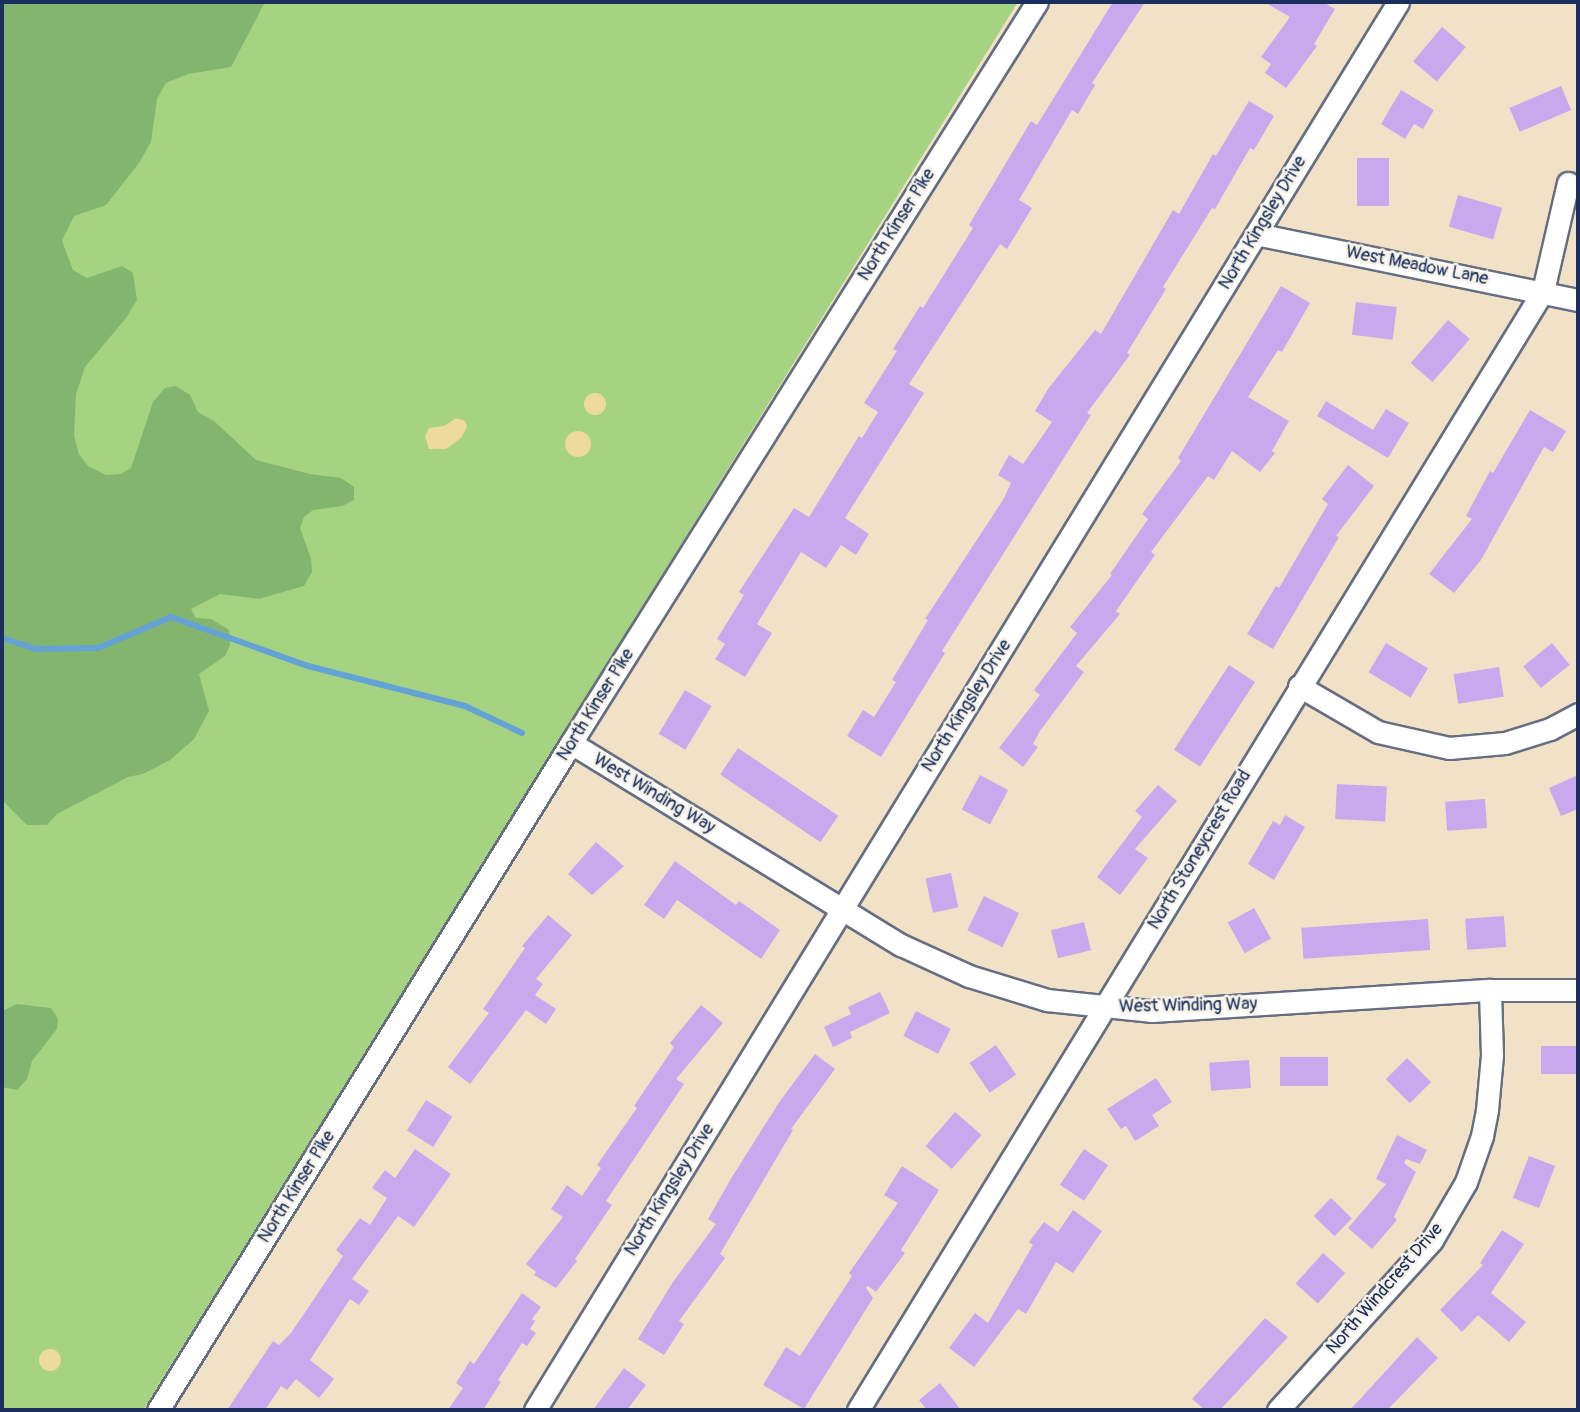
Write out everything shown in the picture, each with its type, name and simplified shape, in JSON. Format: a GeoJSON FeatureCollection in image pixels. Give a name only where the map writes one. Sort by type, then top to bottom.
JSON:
{"type":"FeatureCollection","features":[{"type":"Feature","properties":{"kind":"street","name":"North Kinser Pike"},"geometry":{"type":"LineString","coordinates":[[158,1410],[1037,2]]}},
{"type":"Feature","properties":{"kind":"street","name":"North Kingsley Drive"},"geometry":{"type":"LineString","coordinates":[[535,1410],[1398,2]]}},
{"type":"Feature","properties":{"kind":"street","name":"North Stoneycrest Road"},"geometry":{"type":"LineString","coordinates":[[858,1410],[1543,291],[1568,183]]}},
{"type":"Feature","properties":{"kind":"street","name":"West Meadow Lane"},"geometry":{"type":"LineString","coordinates":[[1256,234],[1578,300]]}},
{"type":"Feature","properties":{"kind":"street"},"geometry":{"type":"LineString","coordinates":[[1299,687],[1378,732],[1449,748],[1505,743],[1550,729],[1578,714]]}},
{"type":"Feature","properties":{"kind":"street","name":"West Winding Way"},"geometry":{"type":"LineString","coordinates":[[572,743],[901,945],[969,976],[1047,1000],[1104,1008],[1191,1009],[1490,990],[1578,990]]}},
{"type":"Feature","properties":{"kind":"street","name":"North Windcrest Drive"},"geometry":{"type":"LineString","coordinates":[[1278,1410],[1432,1240],[1465,1182],[1482,1136],[1487,1110],[1492,1055],[1490,990]]}},
{"type":"Feature","properties":{"kind":"green space"},"geometry":{"type":"Polygon","coordinates":[[[2,2],[1018,2],[143,1410],[2,1410],[2,2]]]}},
{"type":"Feature","properties":{"kind":"green space"},"geometry":{"type":"Polygon","coordinates":[[[2,2],[265,2],[231,67],[188,74],[166,83],[157,99],[151,142],[139,163],[106,205],[74,216],[62,241],[73,270],[87,278],[122,266],[133,273],[137,300],[126,318],[85,367],[76,394],[74,436],[79,454],[88,466],[106,475],[121,474],[131,468],[153,402],[165,388],[176,386],[190,395],[198,412],[214,421],[256,460],[310,474],[341,478],[354,487],[354,500],[342,506],[313,510],[304,517],[300,528],[311,559],[312,572],[304,586],[259,599],[220,594],[191,609],[196,618],[211,619],[229,630],[230,645],[225,656],[199,674],[209,711],[194,739],[170,760],[143,774],[128,777],[57,814],[47,825],[27,825],[2,800],[2,2]]]}},
{"type":"Feature","properties":{"kind":"green space"},"geometry":{"type":"Polygon","coordinates":[[[17,1004],[51,1008],[58,1019],[57,1029],[32,1061],[27,1079],[17,1090],[2,1087],[2,1011],[17,1004]]]}},
{"type":"Feature","properties":{"kind":"sand"},"geometry":{"type":"Polygon","coordinates":[[[595,393],[603,396],[606,404],[603,412],[595,415],[587,412],[584,404],[587,396],[595,393]]]}},
{"type":"Feature","properties":{"kind":"sand"},"geometry":{"type":"Polygon","coordinates":[[[456,418],[465,421],[467,427],[461,438],[446,449],[429,449],[425,436],[429,428],[444,426],[456,418]]]}},
{"type":"Feature","properties":{"kind":"sand"},"geometry":{"type":"Polygon","coordinates":[[[578,431],[587,435],[591,444],[587,453],[578,457],[569,453],[565,444],[569,435],[578,431]]]}},
{"type":"Feature","properties":{"kind":"sand"},"geometry":{"type":"Polygon","coordinates":[[[50,1349],[58,1352],[61,1360],[58,1368],[50,1371],[42,1368],[39,1360],[42,1352],[50,1349]]]}},
{"type":"Feature","properties":{"kind":"building"},"geometry":{"type":"Polygon","coordinates":[[[1113,2],[1145,2],[1092,83],[1095,85],[1078,114],[1072,110],[1019,200],[1032,208],[1007,249],[1000,244],[909,384],[924,393],[845,518],[869,534],[856,555],[841,545],[826,568],[801,552],[757,624],[772,633],[745,677],[715,659],[725,644],[717,639],[744,595],[739,592],[794,508],[809,517],[859,436],[862,438],[878,412],[864,403],[897,351],[893,349],[920,306],[923,308],[973,228],[969,225],[1031,121],[1037,125],[1113,2]]]}},
{"type":"Feature","properties":{"kind":"building"},"geometry":{"type":"Polygon","coordinates":[[[1264,2],[1323,2],[1335,9],[1314,44],[1317,46],[1286,88],[1265,73],[1271,64],[1261,57],[1290,17],[1264,2]]]}},
{"type":"Feature","properties":{"kind":"building"},"geometry":{"type":"Polygon","coordinates":[[[1442,27],[1466,47],[1437,81],[1413,61],[1442,27]]]}},
{"type":"Feature","properties":{"kind":"building"},"geometry":{"type":"Polygon","coordinates":[[[1561,86],[1571,110],[1520,132],[1509,108],[1561,86]]]}},
{"type":"Feature","properties":{"kind":"building"},"geometry":{"type":"Polygon","coordinates":[[[1401,90],[1434,110],[1423,129],[1414,124],[1405,139],[1381,124],[1401,90]]]}},
{"type":"Feature","properties":{"kind":"building"},"geometry":{"type":"Polygon","coordinates":[[[1249,101],[1274,116],[1254,150],[1250,148],[1215,209],[1212,208],[1163,287],[1166,289],[1127,353],[1130,355],[1087,413],[1091,415],[942,651],[945,653],[881,757],[847,736],[863,710],[874,717],[896,682],[892,680],[928,620],[925,619],[1003,500],[1011,483],[998,475],[1009,455],[1023,464],[1052,422],[1035,411],[1048,389],[1095,330],[1101,334],[1173,210],[1179,214],[1213,154],[1216,156],[1249,101]]]}},
{"type":"Feature","properties":{"kind":"building"},"geometry":{"type":"Polygon","coordinates":[[[1357,158],[1389,158],[1389,206],[1357,206],[1357,158]]]}},
{"type":"Feature","properties":{"kind":"building"},"geometry":{"type":"Polygon","coordinates":[[[1458,195],[1502,208],[1493,239],[1449,227],[1458,195]]]}},
{"type":"Feature","properties":{"kind":"building"},"geometry":{"type":"Polygon","coordinates":[[[1281,286],[1310,303],[1282,352],[1278,350],[1248,397],[1289,421],[1272,451],[1275,453],[1260,472],[1232,451],[1214,480],[1208,476],[1151,552],[1155,555],[1116,611],[1120,614],[1076,666],[1084,672],[1040,731],[1033,744],[1038,747],[1023,767],[999,748],[1040,695],[1034,690],[1077,633],[1070,627],[1112,575],[1110,574],[1148,519],[1142,514],[1181,461],[1178,458],[1281,286]]]}},
{"type":"Feature","properties":{"kind":"building"},"geometry":{"type":"Polygon","coordinates":[[[1356,302],[1397,307],[1393,340],[1352,335],[1356,302]]]}},
{"type":"Feature","properties":{"kind":"building"},"geometry":{"type":"Polygon","coordinates":[[[1448,320],[1470,339],[1432,382],[1411,363],[1448,320]]]}},
{"type":"Feature","properties":{"kind":"building"},"geometry":{"type":"Polygon","coordinates":[[[1326,401],[1373,430],[1386,409],[1409,423],[1388,458],[1317,416],[1326,401]]]}},
{"type":"Feature","properties":{"kind":"building"},"geometry":{"type":"Polygon","coordinates":[[[1530,410],[1566,431],[1553,452],[1544,447],[1481,560],[1454,593],[1429,574],[1472,519],[1466,516],[1490,471],[1493,473],[1530,410]]]}},
{"type":"Feature","properties":{"kind":"building"},"geometry":{"type":"Polygon","coordinates":[[[1348,465],[1374,486],[1336,536],[1339,537],[1273,649],[1247,634],[1276,586],[1279,588],[1328,504],[1322,499],[1348,465]]]}},
{"type":"Feature","properties":{"kind":"building"},"geometry":{"type":"Polygon","coordinates":[[[1386,643],[1428,668],[1410,697],[1368,672],[1386,643]]]}},
{"type":"Feature","properties":{"kind":"building"},"geometry":{"type":"Polygon","coordinates":[[[1552,643],[1570,665],[1541,688],[1523,666],[1552,643]]]}},
{"type":"Feature","properties":{"kind":"building"},"geometry":{"type":"Polygon","coordinates":[[[1229,665],[1255,682],[1200,767],[1174,750],[1229,665]]]}},
{"type":"Feature","properties":{"kind":"building"},"geometry":{"type":"Polygon","coordinates":[[[1499,667],[1504,697],[1458,704],[1454,674],[1499,667]]]}},
{"type":"Feature","properties":{"kind":"building"},"geometry":{"type":"Polygon","coordinates":[[[685,690],[712,706],[685,750],[659,734],[685,690]]]}},
{"type":"Feature","properties":{"kind":"building"},"geometry":{"type":"Polygon","coordinates":[[[738,748],[838,816],[820,842],[720,775],[738,748]]]}},
{"type":"Feature","properties":{"kind":"building"},"geometry":{"type":"Polygon","coordinates":[[[980,775],[1008,790],[990,824],[962,809],[980,775]]]}},
{"type":"Feature","properties":{"kind":"building"},"geometry":{"type":"Polygon","coordinates":[[[1578,775],[1578,809],[1561,816],[1549,788],[1578,775]]]}},
{"type":"Feature","properties":{"kind":"building"},"geometry":{"type":"Polygon","coordinates":[[[1337,784],[1387,787],[1385,822],[1335,819],[1337,784]]]}},
{"type":"Feature","properties":{"kind":"building"},"geometry":{"type":"Polygon","coordinates":[[[1158,785],[1177,801],[1135,849],[1148,858],[1120,895],[1097,877],[1142,817],[1135,811],[1158,785]]]}},
{"type":"Feature","properties":{"kind":"building"},"geometry":{"type":"Polygon","coordinates":[[[1485,799],[1487,828],[1447,831],[1445,802],[1485,799]]]}},
{"type":"Feature","properties":{"kind":"building"},"geometry":{"type":"Polygon","coordinates":[[[1285,815],[1305,827],[1274,880],[1248,864],[1273,821],[1280,825],[1285,815]]]}},
{"type":"Feature","properties":{"kind":"building"},"geometry":{"type":"Polygon","coordinates":[[[596,842],[624,866],[592,895],[568,874],[596,842]]]}},
{"type":"Feature","properties":{"kind":"building"},"geometry":{"type":"Polygon","coordinates":[[[675,861],[736,905],[739,901],[780,930],[761,959],[677,900],[664,919],[644,905],[675,861]]]}},
{"type":"Feature","properties":{"kind":"building"},"geometry":{"type":"Polygon","coordinates":[[[951,873],[958,907],[933,913],[926,878],[951,873]]]}},
{"type":"Feature","properties":{"kind":"building"},"geometry":{"type":"Polygon","coordinates":[[[984,896],[1019,913],[1002,947],[967,930],[984,896]]]}},
{"type":"Feature","properties":{"kind":"building"},"geometry":{"type":"Polygon","coordinates":[[[1254,908],[1271,939],[1245,953],[1228,923],[1254,908]]]}},
{"type":"Feature","properties":{"kind":"building"},"geometry":{"type":"Polygon","coordinates":[[[548,915],[572,935],[536,979],[543,984],[535,995],[556,1009],[546,1024],[526,1010],[470,1084],[448,1067],[489,1013],[483,1009],[525,948],[522,946],[548,915]]]}},
{"type":"Feature","properties":{"kind":"building"},"geometry":{"type":"Polygon","coordinates":[[[1504,916],[1506,947],[1467,950],[1465,919],[1504,916]]]}},
{"type":"Feature","properties":{"kind":"building"},"geometry":{"type":"Polygon","coordinates":[[[1428,919],[1430,950],[1303,959],[1301,928],[1428,919]]]}},
{"type":"Feature","properties":{"kind":"building"},"geometry":{"type":"Polygon","coordinates":[[[1084,922],[1091,950],[1058,958],[1051,930],[1084,922]]]}},
{"type":"Feature","properties":{"kind":"building"},"geometry":{"type":"Polygon","coordinates":[[[880,992],[890,1013],[850,1032],[852,1038],[833,1047],[824,1027],[851,1014],[848,1007],[880,992]]]}},
{"type":"Feature","properties":{"kind":"building"},"geometry":{"type":"Polygon","coordinates":[[[701,1005],[723,1023],[676,1079],[684,1084],[606,1201],[612,1205],[575,1259],[577,1261],[556,1288],[534,1275],[536,1272],[526,1264],[563,1217],[551,1209],[567,1185],[582,1196],[601,1168],[597,1165],[637,1108],[634,1106],[674,1047],[670,1043],[701,1005]]]}},
{"type":"Feature","properties":{"kind":"building"},"geometry":{"type":"Polygon","coordinates":[[[916,1011],[951,1029],[938,1054],[903,1036],[916,1011]]]}},
{"type":"Feature","properties":{"kind":"building"},"geometry":{"type":"Polygon","coordinates":[[[996,1045],[1016,1075],[990,1093],[969,1063],[996,1045]]]}},
{"type":"Feature","properties":{"kind":"building"},"geometry":{"type":"Polygon","coordinates":[[[1541,1046],[1578,1046],[1578,1074],[1541,1074],[1541,1046]]]}},
{"type":"Feature","properties":{"kind":"building"},"geometry":{"type":"Polygon","coordinates":[[[815,1054],[835,1069],[791,1129],[793,1130],[720,1254],[725,1258],[679,1321],[684,1324],[664,1355],[638,1339],[673,1282],[716,1224],[708,1219],[732,1177],[780,1101],[815,1054]]]}},
{"type":"Feature","properties":{"kind":"building"},"geometry":{"type":"Polygon","coordinates":[[[1280,1057],[1328,1057],[1328,1086],[1280,1086],[1280,1057]]]}},
{"type":"Feature","properties":{"kind":"building"},"geometry":{"type":"Polygon","coordinates":[[[1407,1058],[1431,1082],[1410,1103],[1386,1079],[1407,1058]]]}},
{"type":"Feature","properties":{"kind":"building"},"geometry":{"type":"Polygon","coordinates":[[[1249,1060],[1251,1088],[1211,1091],[1209,1063],[1249,1060]]]}},
{"type":"Feature","properties":{"kind":"building"},"geometry":{"type":"Polygon","coordinates":[[[1156,1078],[1172,1102],[1152,1115],[1159,1126],[1135,1141],[1126,1126],[1121,1129],[1107,1109],[1156,1078]]]}},
{"type":"Feature","properties":{"kind":"building"},"geometry":{"type":"Polygon","coordinates":[[[426,1100],[452,1116],[433,1147],[407,1131],[426,1100]]]}},
{"type":"Feature","properties":{"kind":"building"},"geometry":{"type":"Polygon","coordinates":[[[955,1112],[981,1135],[952,1169],[925,1146],[955,1112]]]}},
{"type":"Feature","properties":{"kind":"building"},"geometry":{"type":"Polygon","coordinates":[[[1397,1135],[1427,1150],[1420,1164],[1406,1159],[1404,1163],[1416,1172],[1394,1217],[1397,1220],[1372,1249],[1348,1228],[1386,1184],[1376,1179],[1397,1135]]]}},
{"type":"Feature","properties":{"kind":"building"},"geometry":{"type":"Polygon","coordinates":[[[415,1149],[451,1174],[414,1227],[398,1216],[352,1279],[369,1291],[359,1305],[350,1299],[310,1360],[334,1379],[319,1398],[296,1379],[287,1390],[281,1386],[265,1410],[227,1410],[273,1341],[279,1345],[291,1333],[343,1256],[336,1250],[360,1218],[370,1225],[387,1198],[372,1188],[385,1170],[395,1178],[415,1149]]]}},
{"type":"Feature","properties":{"kind":"building"},"geometry":{"type":"Polygon","coordinates":[[[1084,1149],[1108,1165],[1084,1201],[1060,1185],[1084,1149]]]}},
{"type":"Feature","properties":{"kind":"building"},"geometry":{"type":"Polygon","coordinates":[[[1529,1156],[1555,1166],[1539,1208],[1513,1198],[1529,1156]]]}},
{"type":"Feature","properties":{"kind":"building"},"geometry":{"type":"Polygon","coordinates":[[[902,1166],[939,1190],[901,1250],[905,1253],[876,1292],[868,1286],[866,1288],[873,1298],[804,1409],[763,1385],[786,1347],[800,1356],[852,1276],[849,1273],[898,1203],[884,1195],[902,1166]]]}},
{"type":"Feature","properties":{"kind":"building"},"geometry":{"type":"Polygon","coordinates":[[[1331,1198],[1352,1218],[1334,1236],[1314,1216],[1331,1198]]]}},
{"type":"Feature","properties":{"kind":"building"},"geometry":{"type":"Polygon","coordinates":[[[1073,1210],[1102,1231],[1073,1273],[1056,1262],[1026,1314],[1018,1309],[974,1367],[949,1348],[975,1313],[988,1323],[1033,1245],[1029,1242],[1044,1222],[1058,1232],[1073,1210]]]}},
{"type":"Feature","properties":{"kind":"building"},"geometry":{"type":"Polygon","coordinates":[[[1502,1230],[1524,1244],[1491,1293],[1526,1322],[1509,1342],[1478,1315],[1462,1332],[1440,1310],[1483,1265],[1480,1263],[1502,1230]]]}},
{"type":"Feature","properties":{"kind":"building"},"geometry":{"type":"Polygon","coordinates":[[[1323,1253],[1345,1273],[1318,1304],[1296,1283],[1323,1253]]]}},
{"type":"Feature","properties":{"kind":"building"},"geometry":{"type":"Polygon","coordinates":[[[522,1293],[541,1307],[532,1319],[535,1321],[530,1329],[536,1333],[527,1346],[522,1343],[498,1380],[501,1382],[483,1410],[448,1410],[463,1388],[456,1383],[470,1361],[474,1364],[522,1293]]]}},
{"type":"Feature","properties":{"kind":"building"},"geometry":{"type":"Polygon","coordinates":[[[1265,1318],[1288,1337],[1220,1410],[1205,1410],[1192,1399],[1265,1318]]]}},
{"type":"Feature","properties":{"kind":"building"},"geometry":{"type":"Polygon","coordinates":[[[1417,1337],[1438,1358],[1387,1410],[1350,1410],[1417,1337]]]}},
{"type":"Feature","properties":{"kind":"building"},"geometry":{"type":"Polygon","coordinates":[[[624,1368],[646,1385],[627,1410],[593,1410],[624,1368]]]}},
{"type":"Feature","properties":{"kind":"building"},"geometry":{"type":"Polygon","coordinates":[[[940,1383],[961,1410],[927,1410],[919,1400],[940,1383]]]}},
{"type":"Feature","properties":{"kind":"waterway"},"geometry":{"type":"LineString","coordinates":[[2,638],[36,649],[98,648],[171,617],[308,666],[465,706],[522,733]]}}]}
